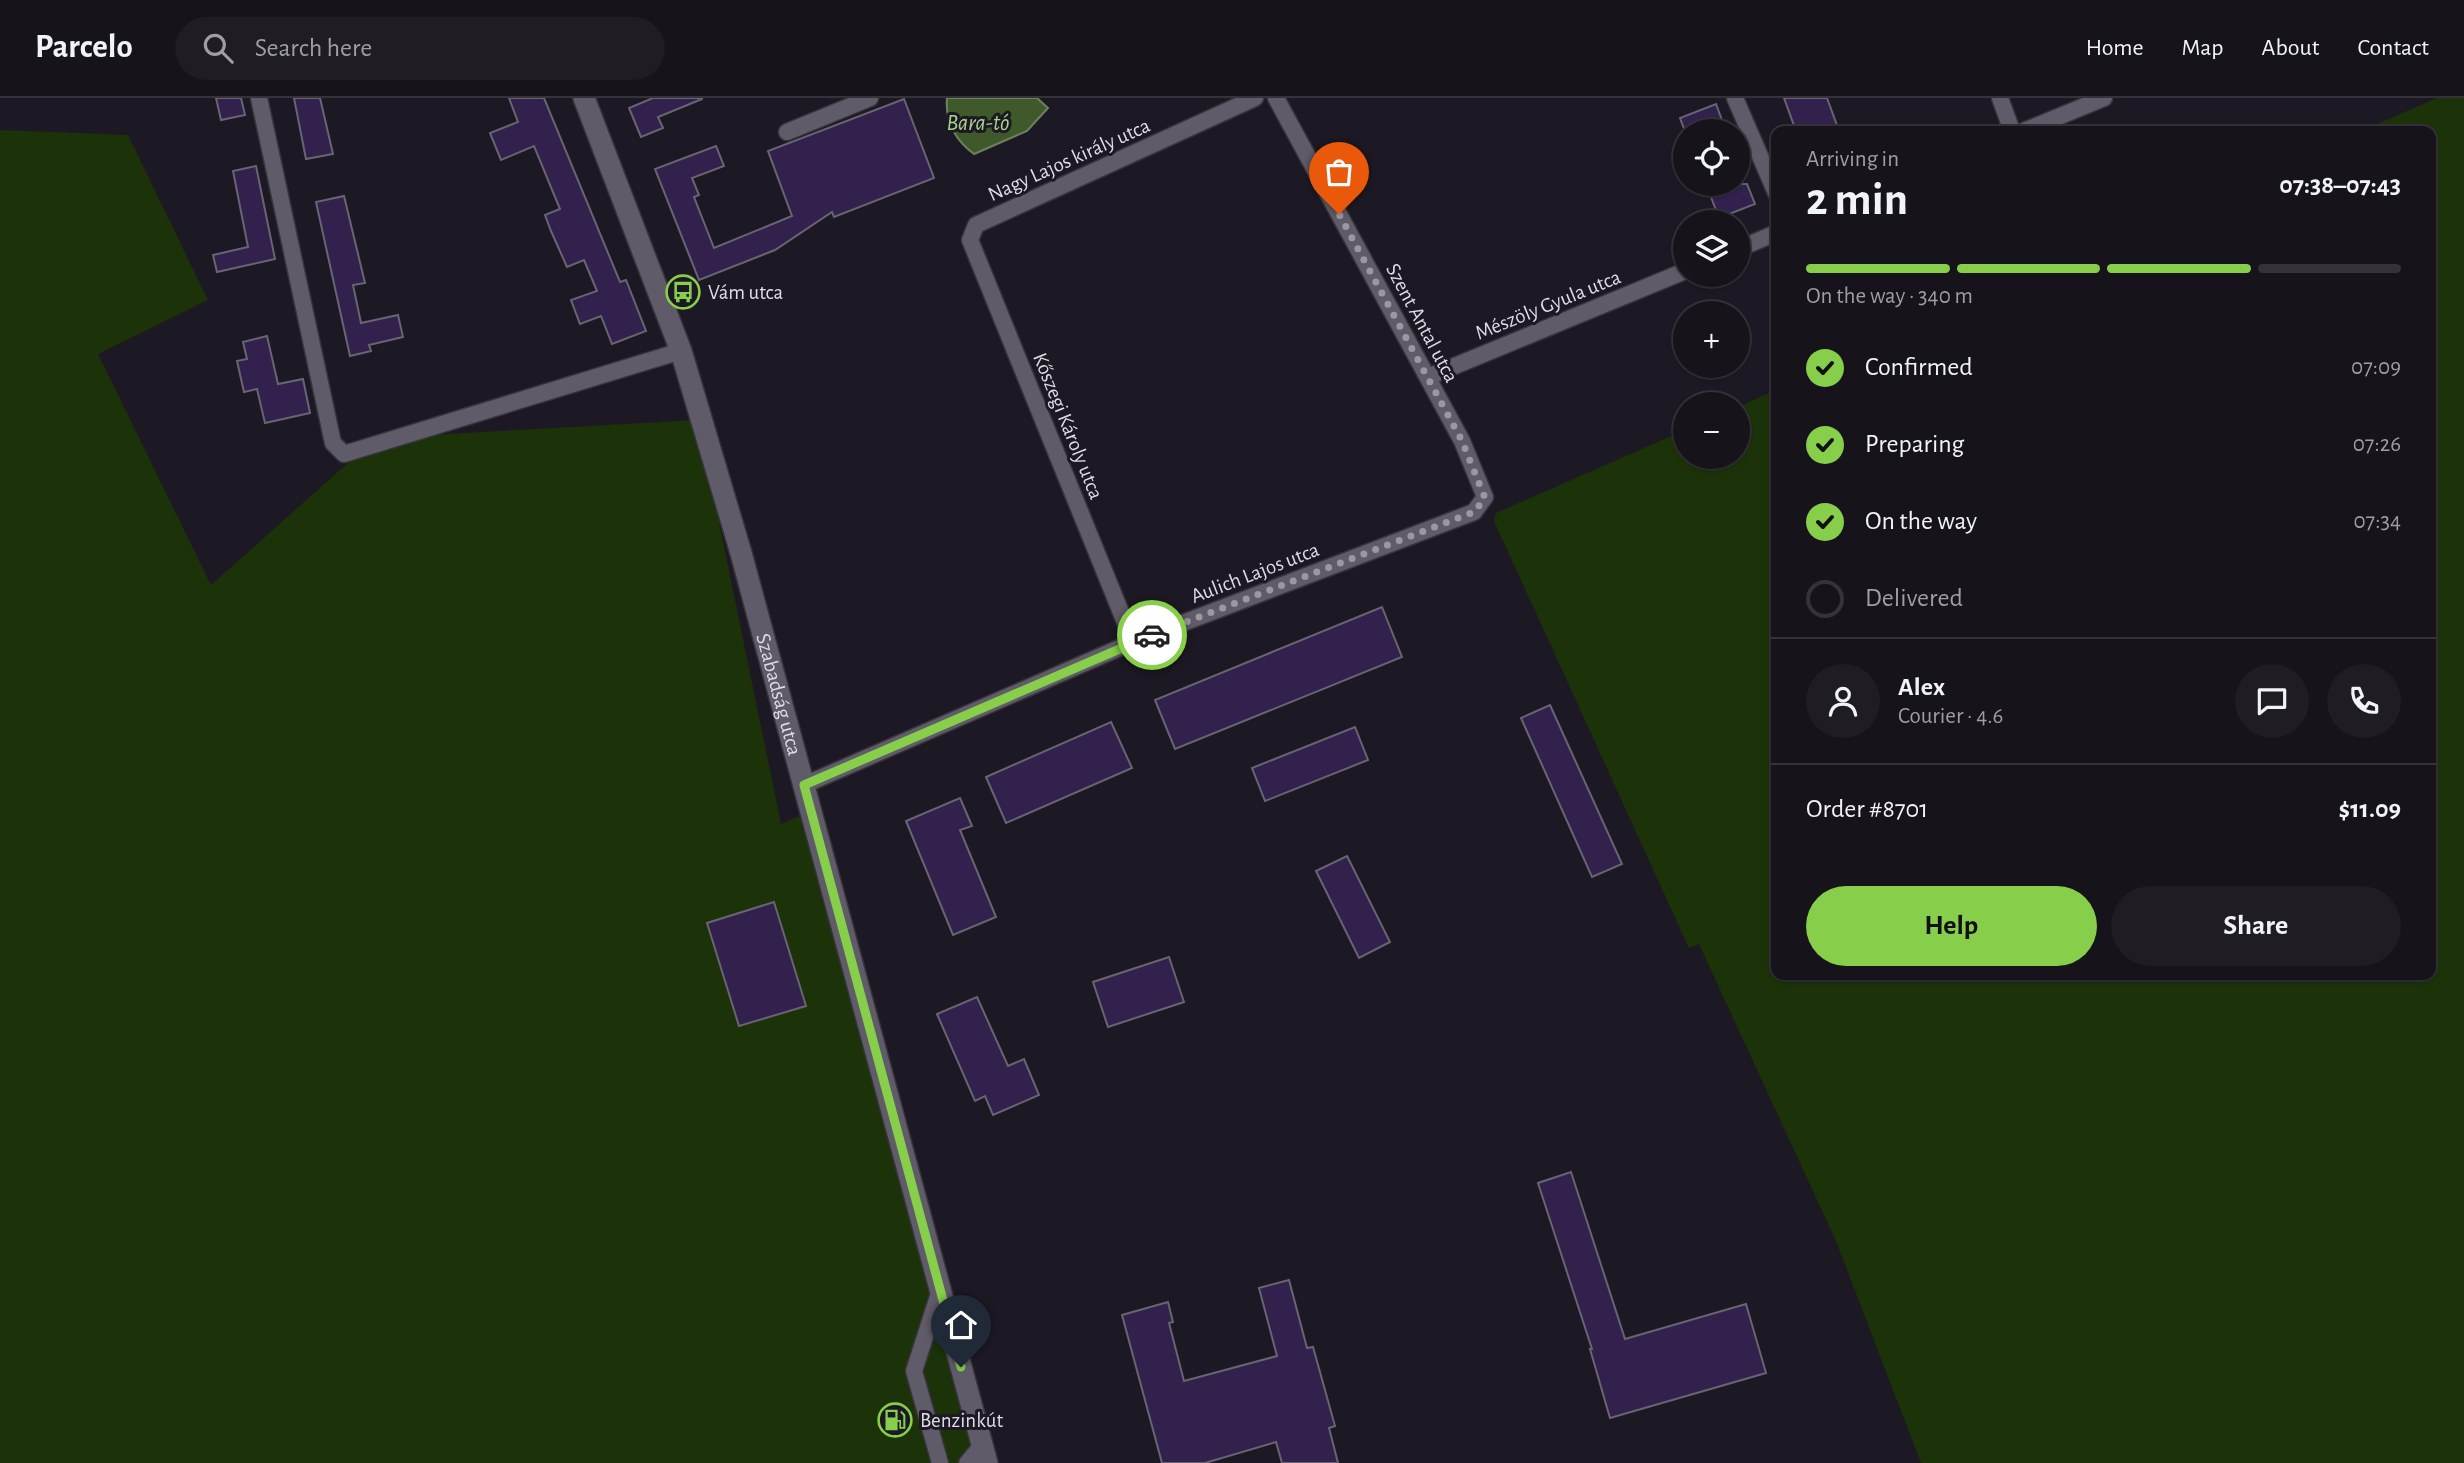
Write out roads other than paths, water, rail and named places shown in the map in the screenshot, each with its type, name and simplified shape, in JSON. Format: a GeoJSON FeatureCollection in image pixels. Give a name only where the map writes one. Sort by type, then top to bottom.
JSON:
{"type":"FeatureCollection","features":[{"type":"Feature","properties":{"kind":"main road","name":"Szabadság utca"},"geometry":{"type":"LineString","coordinates":[[584,98],[681,351],[804,785],[985,1454]]}},
{"type":"Feature","properties":{"kind":"street"},"geometry":{"type":"LineString","coordinates":[[259,98],[332,443],[344,454],[681,351]]}},
{"type":"Feature","properties":{"kind":"street"},"geometry":{"type":"LineString","coordinates":[[787,132],[848,102],[870,98]]}},
{"type":"Feature","properties":{"kind":"street","name":"Nagy Lajos király utca"},"geometry":{"type":"LineString","coordinates":[[976,225],[1255,98]]}},
{"type":"Feature","properties":{"kind":"street","name":"Szent Antal utca"},"geometry":{"type":"LineString","coordinates":[[1276,98],[1462,441],[1485,498]]}},
{"type":"Feature","properties":{"kind":"street"},"geometry":{"type":"LineString","coordinates":[[1735,98],[1771,181]]}},
{"type":"Feature","properties":{"kind":"street"},"geometry":{"type":"LineString","coordinates":[[2000,98],[2010,126]]}},
{"type":"Feature","properties":{"kind":"street"},"geometry":{"type":"LineString","coordinates":[[2036,126],[2104,98]]}},
{"type":"Feature","properties":{"kind":"street","name":"Kőszegi Károly utca"},"geometry":{"type":"LineString","coordinates":[[976,225],[970,240],[1133,642]]}},
{"type":"Feature","properties":{"kind":"street"},"geometry":{"type":"LineString","coordinates":[[1750,244],[1771,235]]}},
{"type":"Feature","properties":{"kind":"street","name":"Mészöly Gyula utca"},"geometry":{"type":"LineString","coordinates":[[1427,377],[1673,276]]}},
{"type":"Feature","properties":{"kind":"street","name":"Aulich Lajos utca"},"geometry":{"type":"LineString","coordinates":[[804,785],[1133,642],[1474,512],[1485,498]]}},
{"type":"Feature","properties":{"kind":"street"},"geometry":{"type":"LineString","coordinates":[[940,1290],[914,1371],[940,1463]]}},
{"type":"Feature","properties":{"kind":"street"},"geometry":{"type":"LineString","coordinates":[[967,1463],[985,1454]]}},
{"type":"Feature","properties":{"kind":"water","name":"Bara-tó"},"geometry":{"type":"Polygon","coordinates":[[[947,98],[1037,98],[1048,108],[1027,131],[974,154],[961,143],[953,129],[947,98]]]}},
{"type":"Feature","properties":{"kind":"place","name":"Vám utca"},"geometry":{"type":"Point","coordinates":[683,292]}},
{"type":"Feature","properties":{"kind":"place","name":"Benzinkút"},"geometry":{"type":"Point","coordinates":[895,1420]}}]}
